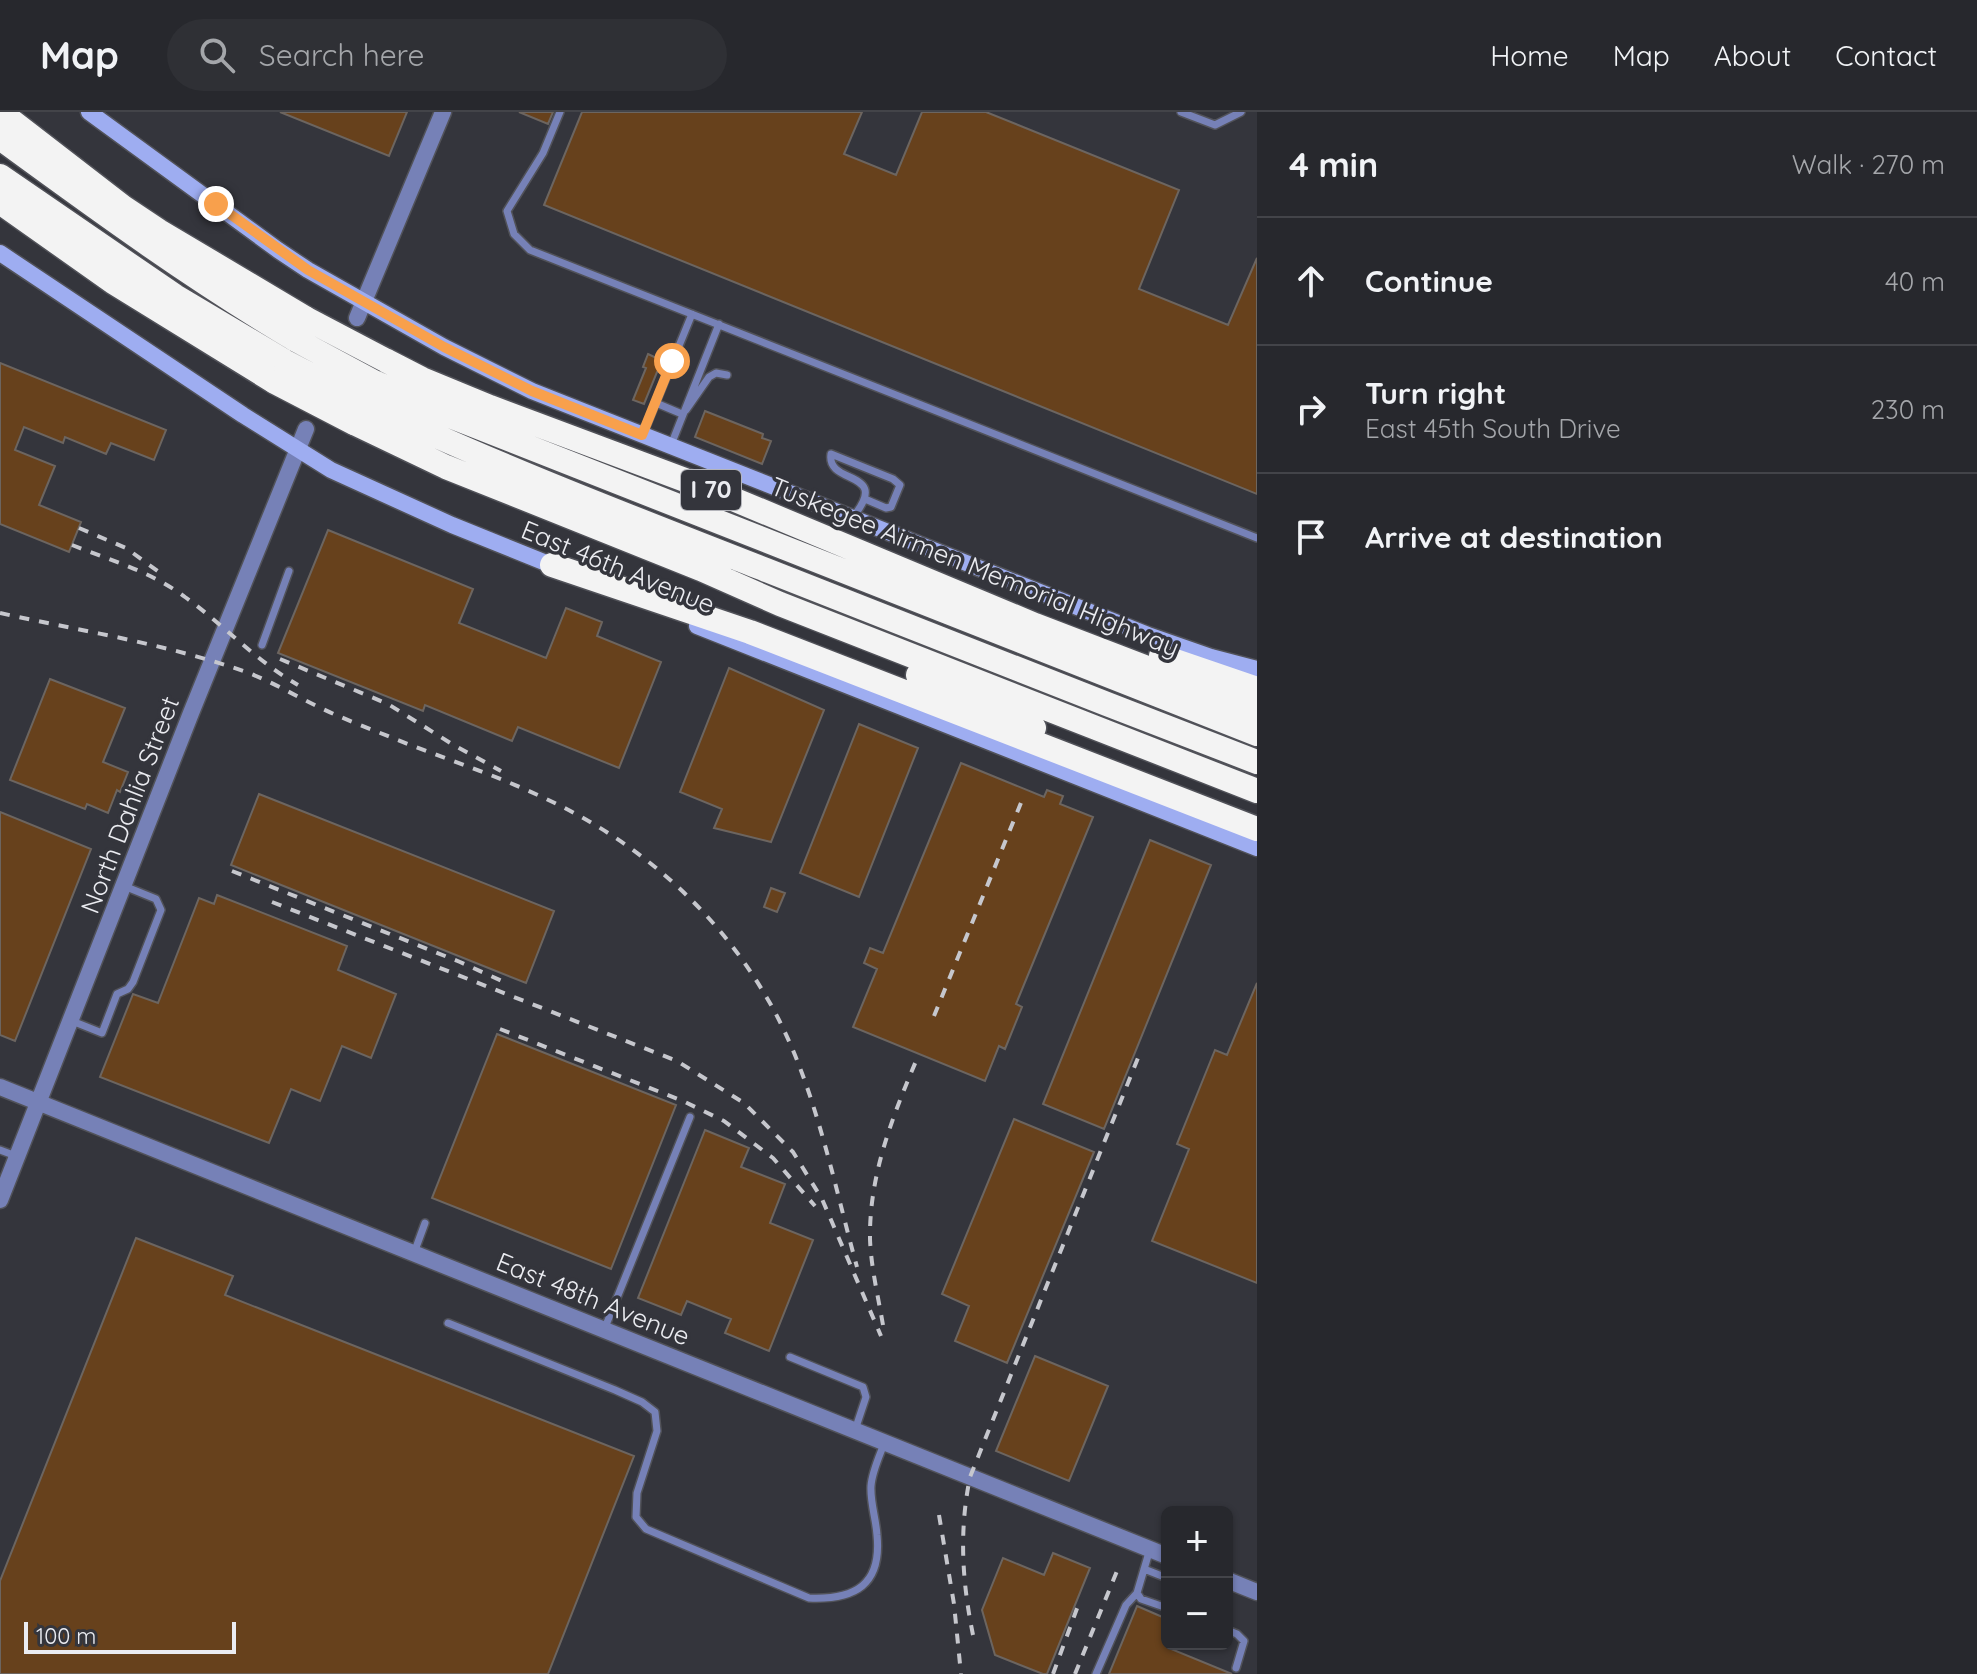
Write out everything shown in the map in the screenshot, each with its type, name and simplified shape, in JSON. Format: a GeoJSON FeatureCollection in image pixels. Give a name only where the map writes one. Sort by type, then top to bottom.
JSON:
{"type":"FeatureCollection","features":[{"type":"Feature","properties":{"kind":"highway","name":"Tuskegee Airmen Memorial Highway"},"geometry":{"type":"LineString","coordinates":[[0,112],[159,231],[291,351],[369,392],[422,379],[709,489],[1035,625],[1257,710]]}},
{"type":"Feature","properties":{"kind":"highway"},"geometry":{"type":"LineString","coordinates":[[0,138],[155,251],[232,302],[291,351]]}},
{"type":"Feature","properties":{"kind":"highway"},"geometry":{"type":"LineString","coordinates":[[0,176],[175,296],[291,351]]}},
{"type":"Feature","properties":{"kind":"highway","name":"Tuskegee Airmen Memorial Highway"},"geometry":{"type":"LineString","coordinates":[[7,207],[113,282],[291,351],[369,392],[446,467],[863,638],[1257,791]]}},
{"type":"Feature","properties":{"kind":"highway"},"geometry":{"type":"LineString","coordinates":[[369,392],[445,414],[1257,734]]}},
{"type":"Feature","properties":{"kind":"highway"},"geometry":{"type":"LineString","coordinates":[[369,392],[518,471],[1010,668],[1257,762]]}},
{"type":"Feature","properties":{"kind":"highway"},"geometry":{"type":"LineString","coordinates":[[552,565],[750,632],[1257,829]]}},
{"type":"Feature","properties":{"kind":"highway"},"geometry":{"type":"LineString","coordinates":[[1035,625],[1104,637],[1257,689]]}},
{"type":"Feature","properties":{"kind":"highway"},"geometry":{"type":"LineString","coordinates":[[863,638],[921,677],[1192,803]]}},
{"type":"Feature","properties":{"kind":"main road"},"geometry":{"type":"LineString","coordinates":[[89,112],[278,250],[419,333],[497,374],[642,435],[1148,635],[1257,669]]}},
{"type":"Feature","properties":{"kind":"main road","name":"East 46th Avenue"},"geometry":{"type":"LineString","coordinates":[[0,253],[297,450],[369,489],[609,591],[1257,848]]}},
{"type":"Feature","properties":{"kind":"street"},"geometry":{"type":"LineString","coordinates":[[357,318],[443,112]]}},
{"type":"Feature","properties":{"kind":"street","name":"North Dahlia Street"},"geometry":{"type":"LineString","coordinates":[[0,1200],[306,429]]}},
{"type":"Feature","properties":{"kind":"street","name":"East 48th Avenue"},"geometry":{"type":"LineString","coordinates":[[0,1087],[1161,1554]]}},
{"type":"Feature","properties":{"kind":"street"},"geometry":{"type":"LineString","coordinates":[[1233,1582],[1257,1592]]}},
{"type":"Feature","properties":{"kind":"lane"},"geometry":{"type":"LineString","coordinates":[[560,112],[543,153],[507,211],[514,234],[537,254],[1257,538]]}},
{"type":"Feature","properties":{"kind":"lane"},"geometry":{"type":"LineString","coordinates":[[1181,112],[1215,125],[1241,112]]}},
{"type":"Feature","properties":{"kind":"lane"},"geometry":{"type":"LineString","coordinates":[[642,435],[692,314]]}},
{"type":"Feature","properties":{"kind":"lane"},"geometry":{"type":"LineString","coordinates":[[670,446],[719,324]]}},
{"type":"Feature","properties":{"kind":"lane"},"geometry":{"type":"LineString","coordinates":[[682,414],[709,377],[716,373],[727,375]]}},
{"type":"Feature","properties":{"kind":"lane"},"geometry":{"type":"LineString","coordinates":[[656,403],[682,414]]}},
{"type":"Feature","properties":{"kind":"lane"},"geometry":{"type":"LineString","coordinates":[[852,518],[865,499],[866,492],[861,483],[833,467],[831,454],[893,479],[900,485],[891,507],[886,508],[865,499]]}},
{"type":"Feature","properties":{"kind":"lane"},"geometry":{"type":"LineString","coordinates":[[262,645],[289,571]]}},
{"type":"Feature","properties":{"kind":"lane"},"geometry":{"type":"LineString","coordinates":[[72,1021],[102,1033],[117,994],[128,989],[139,968],[161,910],[156,899],[124,886]]}},
{"type":"Feature","properties":{"kind":"lane"},"geometry":{"type":"LineString","coordinates":[[604,1330],[690,1117]]}},
{"type":"Feature","properties":{"kind":"lane"},"geometry":{"type":"LineString","coordinates":[[0,1150],[18,1157]]}},
{"type":"Feature","properties":{"kind":"lane"},"geometry":{"type":"LineString","coordinates":[[414,1253],[425,1223]]}},
{"type":"Feature","properties":{"kind":"lane"},"geometry":{"type":"LineString","coordinates":[[448,1323],[642,1402],[655,1412],[657,1431],[637,1493],[636,1517],[646,1529],[809,1598],[829,1599],[852,1594],[867,1582],[876,1563],[878,1538],[871,1486],[885,1442]]}},
{"type":"Feature","properties":{"kind":"lane"},"geometry":{"type":"LineString","coordinates":[[790,1357],[863,1387],[866,1397],[855,1430]]}},
{"type":"Feature","properties":{"kind":"lane"},"geometry":{"type":"LineString","coordinates":[[1096,1674],[1126,1605],[1137,1593],[1150,1549]]}},
{"type":"Feature","properties":{"kind":"lane"},"geometry":{"type":"LineString","coordinates":[[1144,1569],[1161,1576]]}},
{"type":"Feature","properties":{"kind":"lane"},"geometry":{"type":"LineString","coordinates":[[1137,1593],[1141,1599],[1161,1606]]}},
{"type":"Feature","properties":{"kind":"lane"},"geometry":{"type":"LineString","coordinates":[[1233,1632],[1244,1641],[1236,1668]]}},
{"type":"Feature","properties":{"kind":"building"},"geometry":{"type":"Polygon","coordinates":[[[280,112],[407,112],[389,156],[280,112]]]}},
{"type":"Feature","properties":{"kind":"building"},"geometry":{"type":"Polygon","coordinates":[[[519,112],[553,112],[548,124],[519,112]]]}},
{"type":"Feature","properties":{"kind":"building"},"geometry":{"type":"Polygon","coordinates":[[[582,112],[862,112],[844,154],[896,175],[922,112],[986,112],[1179,190],[1139,289],[1228,325],[1257,258],[1257,494],[544,205],[582,112]]]}},
{"type":"Feature","properties":{"kind":"building"},"geometry":{"type":"Polygon","coordinates":[[[648,354],[665,362],[661,372],[657,372],[644,404],[633,400],[646,368],[643,367],[648,354]]]}},
{"type":"Feature","properties":{"kind":"building"},"geometry":{"type":"Polygon","coordinates":[[[0,363],[166,430],[154,460],[111,443],[106,454],[65,437],[63,443],[24,427],[15,450],[55,466],[39,505],[81,522],[69,552],[0,524],[0,363]]]}},
{"type":"Feature","properties":{"kind":"building"},"geometry":{"type":"Polygon","coordinates":[[[705,411],[763,434],[762,438],[771,441],[762,464],[695,437],[705,411]]]}},
{"type":"Feature","properties":{"kind":"building"},"geometry":{"type":"Polygon","coordinates":[[[328,530],[473,589],[459,623],[546,658],[566,608],[602,622],[597,636],[661,662],[619,768],[518,727],[512,741],[425,705],[423,711],[278,653],[328,530]]]}},
{"type":"Feature","properties":{"kind":"building"},"geometry":{"type":"Polygon","coordinates":[[[729,668],[824,710],[771,842],[714,828],[722,809],[680,792],[729,668]]]}},
{"type":"Feature","properties":{"kind":"building"},"geometry":{"type":"Polygon","coordinates":[[[50,679],[125,708],[103,762],[128,772],[108,813],[87,804],[85,809],[10,780],[50,679]]]}},
{"type":"Feature","properties":{"kind":"building"},"geometry":{"type":"Polygon","coordinates":[[[859,724],[918,748],[859,897],[800,873],[859,724]]]}},
{"type":"Feature","properties":{"kind":"building"},"geometry":{"type":"Polygon","coordinates":[[[961,763],[1044,797],[1047,790],[1063,796],[1060,804],[1093,817],[1016,1004],[1022,1007],[1005,1049],[999,1046],[985,1081],[853,1027],[877,969],[864,963],[870,948],[883,953],[961,763]]]}},
{"type":"Feature","properties":{"kind":"building"},"geometry":{"type":"Polygon","coordinates":[[[259,794],[554,911],[526,983],[231,865],[259,794]]]}},
{"type":"Feature","properties":{"kind":"building"},"geometry":{"type":"Polygon","coordinates":[[[0,812],[91,849],[15,1041],[0,1035],[0,812]]]}},
{"type":"Feature","properties":{"kind":"building"},"geometry":{"type":"Polygon","coordinates":[[[1150,840],[1211,865],[1104,1129],[1043,1104],[1150,840]]]}},
{"type":"Feature","properties":{"kind":"building"},"geometry":{"type":"Polygon","coordinates":[[[771,888],[785,893],[777,912],[764,907],[771,888]]]}},
{"type":"Feature","properties":{"kind":"building"},"geometry":{"type":"Polygon","coordinates":[[[217,895],[347,946],[338,970],[396,994],[371,1058],[342,1046],[320,1101],[291,1089],[269,1143],[100,1077],[133,994],[158,1003],[199,898],[214,904],[217,895]]]}},
{"type":"Feature","properties":{"kind":"building"},"geometry":{"type":"Polygon","coordinates":[[[1257,983],[1257,1283],[1152,1241],[1189,1149],[1177,1144],[1215,1050],[1227,1055],[1257,983]]]}},
{"type":"Feature","properties":{"kind":"building"},"geometry":{"type":"Polygon","coordinates":[[[497,1034],[676,1105],[611,1269],[432,1198],[497,1034]]]}},
{"type":"Feature","properties":{"kind":"building"},"geometry":{"type":"Polygon","coordinates":[[[1014,1119],[1094,1152],[1007,1363],[955,1341],[969,1306],[942,1294],[1014,1119]]]}},
{"type":"Feature","properties":{"kind":"building"},"geometry":{"type":"Polygon","coordinates":[[[705,1130],[749,1148],[741,1167],[785,1184],[770,1223],[813,1240],[769,1351],[725,1333],[731,1319],[687,1301],[681,1315],[638,1298],[705,1130]]]}},
{"type":"Feature","properties":{"kind":"building"},"geometry":{"type":"Polygon","coordinates":[[[136,1238],[233,1276],[225,1295],[634,1456],[548,1674],[0,1674],[0,1581],[136,1238]]]}},
{"type":"Feature","properties":{"kind":"building"},"geometry":{"type":"Polygon","coordinates":[[[1035,1356],[1108,1386],[1069,1481],[996,1451],[1035,1356]]]}},
{"type":"Feature","properties":{"kind":"building"},"geometry":{"type":"Polygon","coordinates":[[[1053,1553],[1090,1568],[1047,1674],[1043,1674],[995,1655],[982,1610],[1003,1558],[1044,1575],[1053,1553]]]}},
{"type":"Feature","properties":{"kind":"building"},"geometry":{"type":"Polygon","coordinates":[[[1137,1606],[1161,1616],[1161,1650],[1173,1650],[1232,1674],[1109,1674],[1137,1606]]]}},
{"type":"Feature","properties":{"kind":"railway"},"geometry":{"type":"LineString","coordinates":[[79,528],[126,548],[163,575]]}},
{"type":"Feature","properties":{"kind":"railway"},"geometry":{"type":"LineString","coordinates":[[72,545],[130,567],[172,588],[268,665],[298,685]]}},
{"type":"Feature","properties":{"kind":"railway"},"geometry":{"type":"LineString","coordinates":[[0,613],[155,646],[246,672],[341,717],[530,792],[574,813],[630,848],[704,913],[746,965],[781,1024],[820,1126],[857,1267]]}},
{"type":"Feature","properties":{"kind":"railway"},"geometry":{"type":"LineString","coordinates":[[280,659],[388,704],[501,771]]}},
{"type":"Feature","properties":{"kind":"railway"},"geometry":{"type":"LineString","coordinates":[[934,1016],[1023,798]]}},
{"type":"Feature","properties":{"kind":"railway"},"geometry":{"type":"LineString","coordinates":[[232,871],[502,981]]}},
{"type":"Feature","properties":{"kind":"railway"},"geometry":{"type":"LineString","coordinates":[[272,902],[677,1061],[744,1103],[793,1152],[822,1199],[881,1336]]}},
{"type":"Feature","properties":{"kind":"railway"},"geometry":{"type":"LineString","coordinates":[[500,1029],[683,1101],[724,1121],[773,1158],[815,1206]]}},
{"type":"Feature","properties":{"kind":"railway"},"geometry":{"type":"LineString","coordinates":[[973,1635],[963,1556],[964,1517],[970,1477],[1140,1053]]}},
{"type":"Feature","properties":{"kind":"railway"},"geometry":{"type":"LineString","coordinates":[[883,1325],[870,1239],[874,1191],[892,1121],[919,1054]]}},
{"type":"Feature","properties":{"kind":"railway"},"geometry":{"type":"LineString","coordinates":[[939,1515],[954,1604],[961,1674]]}},
{"type":"Feature","properties":{"kind":"railway"},"geometry":{"type":"LineString","coordinates":[[1075,1674],[1119,1566]]}},
{"type":"Feature","properties":{"kind":"railway"},"geometry":{"type":"LineString","coordinates":[[1053,1674],[1079,1603]]}},
{"type":"Feature","properties":{"kind":"route"},"geometry":{"type":"LineString","coordinates":[[216,204],[308,270],[444,347],[532,391],[642,435],[672,361]]}}]}
